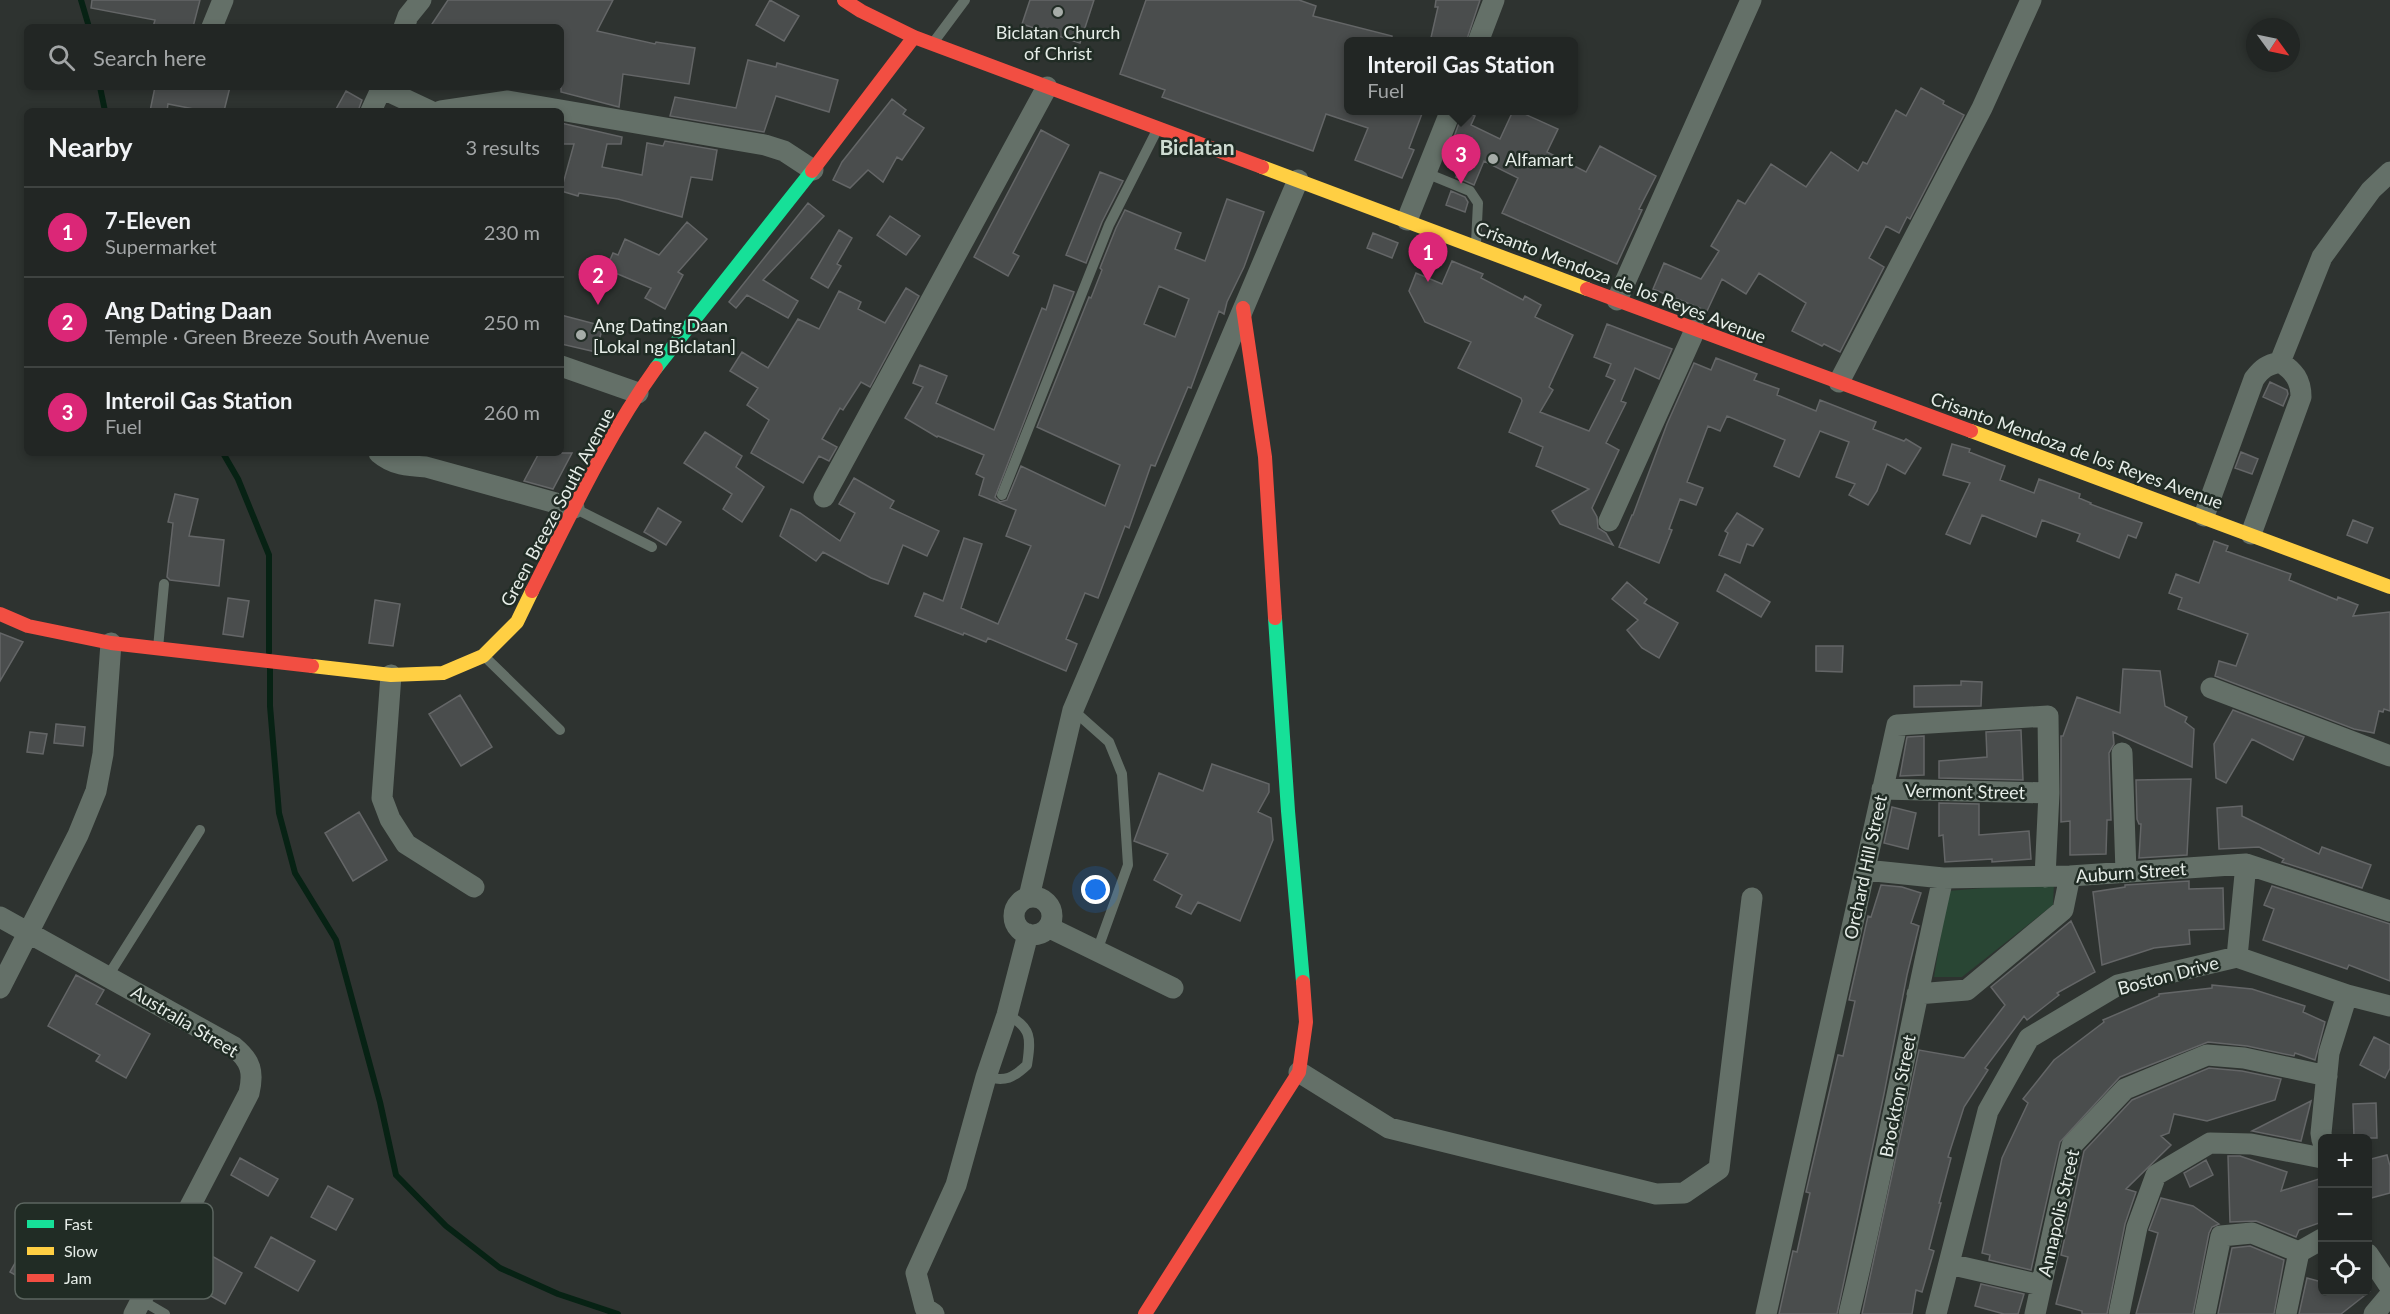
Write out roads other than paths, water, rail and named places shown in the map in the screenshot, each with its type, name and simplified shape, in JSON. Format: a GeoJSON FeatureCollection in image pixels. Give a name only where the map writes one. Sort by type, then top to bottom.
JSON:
{"type":"FeatureCollection","features":[{"type":"Feature","properties":{"kind":"street"},"geometry":{"type":"LineString","coordinates":[[213,24],[224,0]]}},
{"type":"Feature","properties":{"kind":"street","name":"Crisanto Mendoza de los Reyes Avenue"},"geometry":{"type":"LineString","coordinates":[[844,0],[861,11],[932,44],[2390,587]]}},
{"type":"Feature","properties":{"kind":"street"},"geometry":{"type":"LineString","coordinates":[[1480,37],[1494,0]]}},
{"type":"Feature","properties":{"kind":"street"},"geometry":{"type":"LineString","coordinates":[[1617,300],[1751,0]]}},
{"type":"Feature","properties":{"kind":"street"},"geometry":{"type":"LineString","coordinates":[[1839,382],[1982,108],[2031,0]]}},
{"type":"Feature","properties":{"kind":"street","name":"Green Breeze South Avenue"},"geometry":{"type":"LineString","coordinates":[[0,614],[28,626],[111,643],[391,675],[443,673],[483,656],[517,622],[574,508],[638,393],[671,347],[813,170],[914,37]]}},
{"type":"Feature","properties":{"kind":"street"},"geometry":{"type":"LineString","coordinates":[[824,497],[1047,87]]}},
{"type":"Feature","properties":{"kind":"street"},"geometry":{"type":"LineString","coordinates":[[372,108],[380,90]]}},
{"type":"Feature","properties":{"kind":"street"},"geometry":{"type":"LineString","coordinates":[[387,90],[424,108]]}},
{"type":"Feature","properties":{"kind":"street"},"geometry":{"type":"LineString","coordinates":[[461,108],[508,101],[549,108]]}},
{"type":"Feature","properties":{"kind":"street"},"geometry":{"type":"LineString","coordinates":[[564,111],[765,145],[784,151],[813,170]]}},
{"type":"Feature","properties":{"kind":"street"},"geometry":{"type":"LineString","coordinates":[[1407,220],[1448,115]]}},
{"type":"Feature","properties":{"kind":"street"},"geometry":{"type":"LineString","coordinates":[[2280,362],[2322,257],[2371,190],[2390,172]]}},
{"type":"Feature","properties":{"kind":"street"},"geometry":{"type":"LineString","coordinates":[[1173,988],[1097,951],[1038,930],[1020,930],[1014,915],[1016,907],[1029,897],[1073,710],[1298,180]]}},
{"type":"Feature","properties":{"kind":"street"},"geometry":{"type":"LineString","coordinates":[[1144,1314],[1299,1072],[1306,1022],[1288,812],[1265,457],[1243,308]]}},
{"type":"Feature","properties":{"kind":"street"},"geometry":{"type":"LineString","coordinates":[[1609,521],[1695,330]]}},
{"type":"Feature","properties":{"kind":"street"},"geometry":{"type":"LineString","coordinates":[[2204,516],[2254,379],[2268,365],[2280,362]]}},
{"type":"Feature","properties":{"kind":"street"},"geometry":{"type":"LineString","coordinates":[[2251,534],[2301,397],[2301,388],[2295,374],[2280,362]]}},
{"type":"Feature","properties":{"kind":"street"},"geometry":{"type":"LineString","coordinates":[[564,367],[638,393]]}},
{"type":"Feature","properties":{"kind":"street"},"geometry":{"type":"LineString","coordinates":[[382,456],[387,460],[405,466],[426,467],[574,508]]}},
{"type":"Feature","properties":{"kind":"street"},"geometry":{"type":"LineString","coordinates":[[0,987],[78,835],[96,792],[103,754],[111,643]]}},
{"type":"Feature","properties":{"kind":"street"},"geometry":{"type":"LineString","coordinates":[[391,675],[382,798],[390,819],[406,844],[474,887]]}},
{"type":"Feature","properties":{"kind":"street"},"geometry":{"type":"LineString","coordinates":[[2211,688],[2390,756]]}},
{"type":"Feature","properties":{"kind":"street","name":"Orchard Hill Street"},"geometry":{"type":"LineString","coordinates":[[1766,1314],[1897,725],[2048,716],[2049,793],[2045,877]]}},
{"type":"Feature","properties":{"kind":"street"},"geometry":{"type":"LineString","coordinates":[[2122,753],[2126,872]]}},
{"type":"Feature","properties":{"kind":"street","name":"Vermont Street"},"geometry":{"type":"LineString","coordinates":[[1882,789],[2049,793]]}},
{"type":"Feature","properties":{"kind":"street"},"geometry":{"type":"LineString","coordinates":[[2237,957],[2246,864]]}},
{"type":"Feature","properties":{"kind":"street","name":"Auburn Street"},"geometry":{"type":"LineString","coordinates":[[1864,870],[1943,878],[2045,877],[2246,864],[2390,911]]}},
{"type":"Feature","properties":{"kind":"street"},"geometry":{"type":"LineString","coordinates":[[1917,994],[1967,990],[2063,910],[2070,876]]}},
{"type":"Feature","properties":{"kind":"street","name":"Brockton Street"},"geometry":{"type":"LineString","coordinates":[[1849,1314],[1875,1206],[1917,994],[1943,878]]}},
{"type":"Feature","properties":{"kind":"street"},"geometry":{"type":"LineString","coordinates":[[934,1314],[925,1308],[916,1273],[956,1185],[986,1077],[1038,930],[1051,921],[1050,907],[1045,900],[1029,897]]}},
{"type":"Feature","properties":{"kind":"street"},"geometry":{"type":"LineString","coordinates":[[1299,1072],[1389,1128],[1656,1194],[1684,1193],[1719,1168],[1752,898]]}},
{"type":"Feature","properties":{"kind":"street","name":"Australia Street"},"geometry":{"type":"LineString","coordinates":[[0,917],[234,1047],[244,1055],[253,1078],[249,1093],[191,1203]]}},
{"type":"Feature","properties":{"kind":"street","name":"Boston Drive"},"geometry":{"type":"LineString","coordinates":[[1936,1314],[1988,1111],[2029,1038],[2118,985],[2237,957],[2347,995],[2390,1006]]}},
{"type":"Feature","properties":{"kind":"street"},"geometry":{"type":"LineString","coordinates":[[2321,1134],[2329,1053],[2347,995]]}},
{"type":"Feature","properties":{"kind":"street","name":"Annapolis Street"},"geometry":{"type":"LineString","coordinates":[[2035,1314],[2072,1145],[2125,1089],[2207,1055],[2244,1058],[2327,1076]]}},
{"type":"Feature","properties":{"kind":"street"},"geometry":{"type":"LineString","coordinates":[[2119,1314],[2137,1227],[2156,1175],[2210,1143],[2251,1144],[2318,1157]]}},
{"type":"Feature","properties":{"kind":"street"},"geometry":{"type":"LineString","coordinates":[[2205,1314],[2221,1236],[2252,1233],[2299,1252]]}},
{"type":"Feature","properties":{"kind":"street"},"geometry":{"type":"LineString","coordinates":[[2286,1314],[2299,1252],[2318,1241]]}},
{"type":"Feature","properties":{"kind":"street"},"geometry":{"type":"LineString","coordinates":[[2372,1261],[2390,1287]]}},
{"type":"Feature","properties":{"kind":"street"},"geometry":{"type":"LineString","coordinates":[[1949,1264],[2041,1286]]}},
{"type":"Feature","properties":{"kind":"street"},"geometry":{"type":"LineString","coordinates":[[2374,1314],[2390,1295]]}},
{"type":"Feature","properties":{"kind":"lane"},"geometry":{"type":"LineString","coordinates":[[932,44],[965,0]]}},
{"type":"Feature","properties":{"kind":"lane"},"geometry":{"type":"LineString","coordinates":[[1002,495],[1108,225],[1157,129]]}},
{"type":"Feature","properties":{"kind":"lane"},"geometry":{"type":"LineString","coordinates":[[1426,173],[1470,191],[1478,203],[1476,246]]}},
{"type":"Feature","properties":{"kind":"lane"},"geometry":{"type":"LineString","coordinates":[[574,508],[652,548]]}},
{"type":"Feature","properties":{"kind":"lane"},"geometry":{"type":"LineString","coordinates":[[158,648],[164,584]]}},
{"type":"Feature","properties":{"kind":"lane"},"geometry":{"type":"LineString","coordinates":[[483,656],[560,730]]}},
{"type":"Feature","properties":{"kind":"lane"},"geometry":{"type":"LineString","coordinates":[[1073,710],[1109,742],[1122,774],[1128,865],[1097,951]]}},
{"type":"Feature","properties":{"kind":"lane"},"geometry":{"type":"LineString","coordinates":[[108,976],[200,830]]}},
{"type":"Feature","properties":{"kind":"lane"},"geometry":{"type":"LineString","coordinates":[[986,1077],[1013,1078],[1027,1065],[1028,1033],[1022,1022],[1007,1015]]}},
{"type":"Feature","properties":{"kind":"lane"},"geometry":{"type":"LineString","coordinates":[[137,1307],[165,1314]]}},
{"type":"Feature","properties":{"kind":"waterway"},"geometry":{"type":"LineString","coordinates":[[81,0],[88,24]]}},
{"type":"Feature","properties":{"kind":"waterway"},"geometry":{"type":"LineString","coordinates":[[101,90],[104,108]]}},
{"type":"Feature","properties":{"kind":"waterway"},"geometry":{"type":"LineString","coordinates":[[225,456],[238,479],[269,555],[269,652]]}},
{"type":"Feature","properties":{"kind":"waterway"},"geometry":{"type":"LineString","coordinates":[[270,669],[270,706],[279,813],[295,873],[336,940],[380,1102],[396,1175],[446,1226],[500,1268],[558,1294],[618,1314]]}},
{"type":"Feature","properties":{"kind":"place","name":"Biclatan Church of Christ"},"geometry":{"type":"Point","coordinates":[1058,12]}},
{"type":"Feature","properties":{"kind":"place","name":"Alfamart"},"geometry":{"type":"Point","coordinates":[1493,159]}},
{"type":"Feature","properties":{"kind":"place","name":"Interoil Gas Station"},"geometry":{"type":"Point","coordinates":[1461,184]}},
{"type":"Feature","properties":{"kind":"place","name":"7-Eleven"},"geometry":{"type":"Point","coordinates":[1428,282]}},
{"type":"Feature","properties":{"kind":"place","name":"Ang Dating Daan"},"geometry":{"type":"Point","coordinates":[598,305]}},
{"type":"Feature","properties":{"kind":"place","name":"Ang Dating Daan [Lokal ng Biclatan]"},"geometry":{"type":"Point","coordinates":[581,335]}},
{"type":"Feature","properties":{"kind":"district","name":"Biclatan"},"geometry":{"type":"Point","coordinates":[1197,146]}}]}
